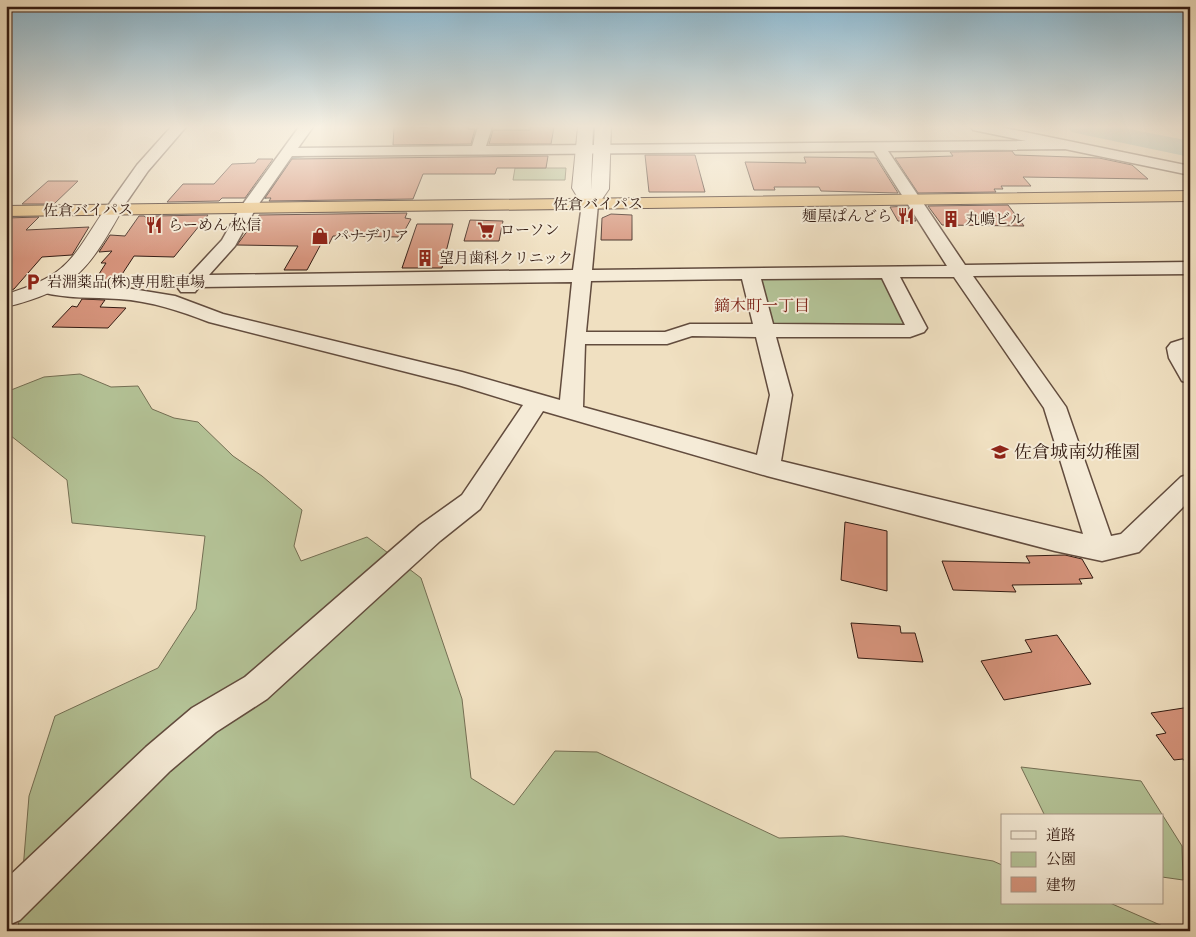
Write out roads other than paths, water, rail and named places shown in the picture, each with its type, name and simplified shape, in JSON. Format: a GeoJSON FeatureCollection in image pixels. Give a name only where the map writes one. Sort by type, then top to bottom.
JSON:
{"type":"FeatureCollection","features":[{"type":"Feature","properties":{"kind":"highway","name":"佐倉バイパス"},"geometry":{"type":"LineString","coordinates":[[6,211],[1190,196]]}},
{"type":"Feature","properties":{"kind":"street"},"geometry":{"type":"LineString","coordinates":[[6,301],[48,288],[66,277],[88,255],[113,210],[140,171]]}},
{"type":"Feature","properties":{"kind":"street"},"geometry":{"type":"LineString","coordinates":[[175,302],[229,242],[248,208],[276,171]]}},
{"type":"Feature","properties":{"kind":"street"},"geometry":{"type":"LineString","coordinates":[[582,171],[581,188],[590,204]]}},
{"type":"Feature","properties":{"kind":"street"},"geometry":{"type":"LineString","coordinates":[[570,410],[575,338],[590,204],[600,189],[601,171]]}},
{"type":"Feature","properties":{"kind":"street"},"geometry":{"type":"LineString","coordinates":[[894,171],[960,272],[1054,407],[1102,550]]}},
{"type":"Feature","properties":{"kind":"street"},"geometry":{"type":"LineString","coordinates":[[195,281],[1190,268]]}},
{"type":"Feature","properties":{"kind":"street"},"geometry":{"type":"LineString","coordinates":[[575,338],[667,338],[690,330],[910,331],[917,328],[888,272]]}},
{"type":"Feature","properties":{"kind":"street"},"geometry":{"type":"LineString","coordinates":[[750,274],[766,330],[781,395],[767,467]]}},
{"type":"Feature","properties":{"kind":"street"},"geometry":{"type":"LineString","coordinates":[[48,288],[63,292],[120,293],[175,302],[216,318],[462,379],[767,467],[1047,538],[1102,550],[1129,544],[1190,484]]}},
{"type":"Feature","properties":{"kind":"street"},"geometry":{"type":"LineString","coordinates":[[1190,344],[1178,348],[1180,358],[1190,376]]}},
{"type":"Feature","properties":{"kind":"street"},"geometry":{"type":"LineString","coordinates":[[6,906],[158,759],[204,720],[256,688],[282,667],[430,533],[471,502],[538,402]]}},
{"type":"Feature","properties":{"kind":"waterway"},"geometry":{"type":"LineString","coordinates":[[264,198],[282,171]]}},
{"type":"Feature","properties":{"kind":"place","name":"麺屋ぱんどら"},"geometry":{"type":"Point","coordinates":[906,216]}},
{"type":"Feature","properties":{"kind":"place","name":"丸嶋ビル"},"geometry":{"type":"Point","coordinates":[951,219]}},
{"type":"Feature","properties":{"kind":"place","name":"らーめん 松信"},"geometry":{"type":"Point","coordinates":[154,225]}},
{"type":"Feature","properties":{"kind":"place","name":"ローソン"},"geometry":{"type":"Point","coordinates":[486,230]}},
{"type":"Feature","properties":{"kind":"place","name":"パナデリア"},"geometry":{"type":"Point","coordinates":[320,236]}},
{"type":"Feature","properties":{"kind":"place","name":"望月歯科クリニック"},"geometry":{"type":"Point","coordinates":[425,258]}},
{"type":"Feature","properties":{"kind":"place","name":"岩淵薬品(株)専用駐車場"},"geometry":{"type":"Point","coordinates":[33,282]}},
{"type":"Feature","properties":{"kind":"place","name":"佐倉城南幼稚園"},"geometry":{"type":"Point","coordinates":[1000,452]}},
{"type":"Feature","properties":{"kind":"district","name":"鏑木町一丁目"},"geometry":{"type":"Point","coordinates":[762,305]}}]}
